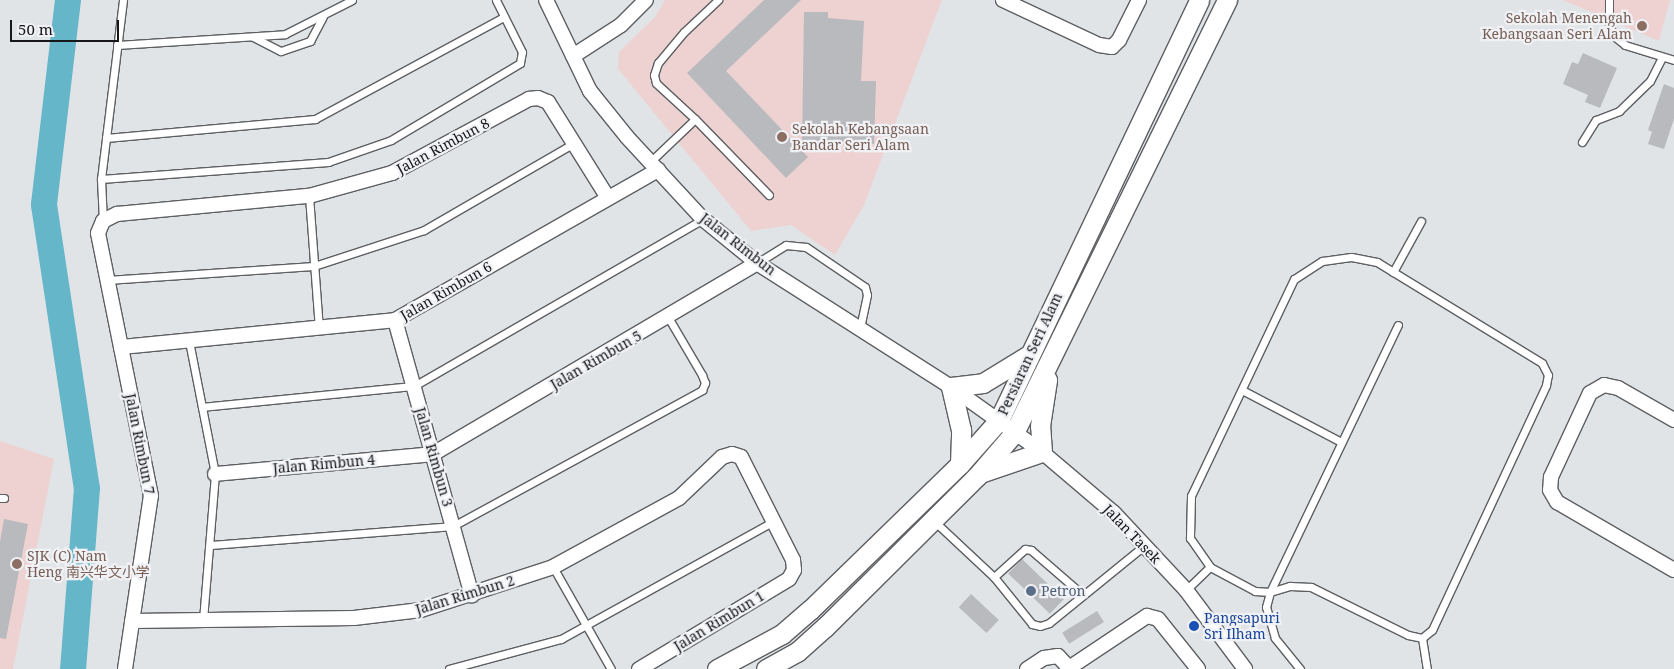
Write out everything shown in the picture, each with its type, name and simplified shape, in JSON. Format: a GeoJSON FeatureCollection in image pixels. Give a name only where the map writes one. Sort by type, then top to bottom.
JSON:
{"type":"FeatureCollection","features":[{"type":"Feature","properties":{"kind":"main road","name":"Persiaran Seri Alam"},"geometry":{"type":"LineString","coordinates":[[717,669],[782,634],[960,464],[999,420],[1199,0]]}},
{"type":"Feature","properties":{"kind":"main road","name":"Persiaran Seri Alam"},"geometry":{"type":"LineString","coordinates":[[766,669],[797,652],[980,473],[1014,433],[1227,0]]}},
{"type":"Feature","properties":{"kind":"main road"},"geometry":{"type":"LineString","coordinates":[[980,473],[1012,460],[1042,452],[1042,406],[1053,352]]}},
{"type":"Feature","properties":{"kind":"main road"},"geometry":{"type":"LineString","coordinates":[[960,464],[961,430],[951,387],[983,383],[1029,355]]}},
{"type":"Feature","properties":{"kind":"street","name":"Jalan Rimbun"},"geometry":{"type":"LineString","coordinates":[[546,0],[590,91],[654,166],[703,219],[757,263],[951,387],[999,420]]}},
{"type":"Feature","properties":{"kind":"street"},"geometry":{"type":"LineString","coordinates":[[573,56],[621,25],[646,0]]}},
{"type":"Feature","properties":{"kind":"street"},"geometry":{"type":"LineString","coordinates":[[1003,0],[1099,45],[1112,48],[1120,40],[1139,0]]}},
{"type":"Feature","properties":{"kind":"street","name":"Jalan Rimbun 8"},"geometry":{"type":"LineString","coordinates":[[103,220],[117,214],[309,196],[392,173],[529,100],[538,98],[548,102],[608,198]]}},
{"type":"Feature","properties":{"kind":"street","name":"Jalan Rimbun 6"},"geometry":{"type":"LineString","coordinates":[[121,347],[320,329],[395,320],[608,198],[654,166]]}},
{"type":"Feature","properties":{"kind":"street","name":"Jalan Rimbun 7"},"geometry":{"type":"LineString","coordinates":[[103,220],[98,233],[151,496],[125,669]]}},
{"type":"Feature","properties":{"kind":"street","name":"Jalan Rimbun 5"},"geometry":{"type":"LineString","coordinates":[[433,454],[668,318],[757,263]]}},
{"type":"Feature","properties":{"kind":"street","name":"Jalan Rimbun 3"},"geometry":{"type":"LineString","coordinates":[[395,320],[472,595]]}},
{"type":"Feature","properties":{"kind":"street"},"geometry":{"type":"LineString","coordinates":[[1674,420],[1618,388],[1604,385],[1590,393],[1551,478],[1550,490],[1557,502],[1674,570]]}},
{"type":"Feature","properties":{"kind":"street","name":"Jalan Tasek"},"geometry":{"type":"LineString","coordinates":[[999,420],[1042,452],[1114,513],[1186,590],[1244,668]]}},
{"type":"Feature","properties":{"kind":"street","name":"Jalan Rimbun 4"},"geometry":{"type":"LineString","coordinates":[[215,474],[433,454]]}},
{"type":"Feature","properties":{"kind":"street","name":"Jalan Rimbun 2"},"geometry":{"type":"LineString","coordinates":[[132,621],[354,618],[421,610],[472,595],[553,567],[679,498],[722,457],[732,454],[740,457],[774,521]]}},
{"type":"Feature","properties":{"kind":"street","name":"Jalan Rimbun 1"},"geometry":{"type":"LineString","coordinates":[[639,669],[789,579],[794,570],[793,560],[774,521]]}},
{"type":"Feature","properties":{"kind":"street"},"geometry":{"type":"LineString","coordinates":[[1027,669],[1044,658],[1058,656],[1070,668],[1147,616],[1158,619],[1198,669]]}},
{"type":"Feature","properties":{"kind":"lane"},"geometry":{"type":"LineString","coordinates":[[103,220],[101,179],[123,0]]}},
{"type":"Feature","properties":{"kind":"lane"},"geometry":{"type":"LineString","coordinates":[[117,45],[285,34],[324,16],[352,0]]}},
{"type":"Feature","properties":{"kind":"lane"},"geometry":{"type":"LineString","coordinates":[[101,179],[328,162],[391,140],[520,63],[522,52],[496,0]]}},
{"type":"Feature","properties":{"kind":"lane"},"geometry":{"type":"LineString","coordinates":[[718,0],[684,32],[658,64],[654,75],[656,83],[770,195]]}},
{"type":"Feature","properties":{"kind":"lane"},"geometry":{"type":"LineString","coordinates":[[1609,0],[1609,25],[1614,36],[1625,45],[1674,60]]}},
{"type":"Feature","properties":{"kind":"lane"},"geometry":{"type":"LineString","coordinates":[[253,37],[281,51],[310,41],[324,16]]}},
{"type":"Feature","properties":{"kind":"lane"},"geometry":{"type":"LineString","coordinates":[[106,138],[315,119],[504,16]]}},
{"type":"Feature","properties":{"kind":"lane"},"geometry":{"type":"LineString","coordinates":[[1582,142],[1596,120],[1619,111],[1650,81],[1662,57]]}},
{"type":"Feature","properties":{"kind":"lane"},"geometry":{"type":"LineString","coordinates":[[654,166],[694,119]]}},
{"type":"Feature","properties":{"kind":"lane"},"geometry":{"type":"LineString","coordinates":[[107,280],[314,266],[424,230],[574,144]]}},
{"type":"Feature","properties":{"kind":"lane"},"geometry":{"type":"LineString","coordinates":[[309,196],[320,329]]}},
{"type":"Feature","properties":{"kind":"lane"},"geometry":{"type":"LineString","coordinates":[[202,407],[414,386],[703,219]]}},
{"type":"Feature","properties":{"kind":"lane"},"geometry":{"type":"LineString","coordinates":[[1393,272],[1421,221]]}},
{"type":"Feature","properties":{"kind":"lane"},"geometry":{"type":"LineString","coordinates":[[757,263],[786,245],[795,244],[814,252],[864,287],[866,295],[860,329]]}},
{"type":"Feature","properties":{"kind":"lane"},"geometry":{"type":"LineString","coordinates":[[1351,257],[1377,262],[1542,363],[1548,375],[1432,630],[1422,638],[1408,634],[1311,587],[1290,586],[1270,592],[1255,590],[1210,567],[1190,538],[1192,496],[1294,279],[1322,261],[1351,257]]}},
{"type":"Feature","properties":{"kind":"lane"},"geometry":{"type":"LineString","coordinates":[[211,545],[453,526],[702,390],[705,383],[702,375],[668,318]]}},
{"type":"Feature","properties":{"kind":"lane"},"geometry":{"type":"LineString","coordinates":[[1300,669],[1275,638],[1266,608],[1270,592],[1340,442],[1398,325]]}},
{"type":"Feature","properties":{"kind":"lane"},"geometry":{"type":"LineString","coordinates":[[189,341],[215,474],[211,545],[203,620]]}},
{"type":"Feature","properties":{"kind":"lane"},"geometry":{"type":"LineString","coordinates":[[1242,390],[1340,442]]}},
{"type":"Feature","properties":{"kind":"lane"},"geometry":{"type":"LineString","coordinates":[[933,520],[994,578],[1032,624],[1040,626],[1049,623],[1144,545]]}},
{"type":"Feature","properties":{"kind":"lane"},"geometry":{"type":"LineString","coordinates":[[449,669],[561,639],[774,521]]}},
{"type":"Feature","properties":{"kind":"lane"},"geometry":{"type":"LineString","coordinates":[[994,578],[1025,550],[1031,550],[1082,594]]}},
{"type":"Feature","properties":{"kind":"lane"},"geometry":{"type":"LineString","coordinates":[[553,567],[611,669]]}},
{"type":"Feature","properties":{"kind":"lane"},"geometry":{"type":"LineString","coordinates":[[1186,590],[1210,567]]}},
{"type":"Feature","properties":{"kind":"lane"},"geometry":{"type":"LineString","coordinates":[[1422,638],[1427,669]]}},
{"type":"Feature","properties":{"kind":"shaded area","name":"Sekolah Kebangsaan Bandar Seri Alam"},"geometry":{"type":"Polygon","coordinates":[[[665,0],[942,0],[864,205],[835,255],[791,225],[751,231],[618,69],[619,52],[655,17],[665,0]]]}},
{"type":"Feature","properties":{"kind":"shaded area","name":"Sekolah Menengah Kebangsaan Seri Alam"},"geometry":{"type":"Polygon","coordinates":[[[1563,0],[1670,0],[1659,41],[1563,0]]]}},
{"type":"Feature","properties":{"kind":"shaded area","name":"SJK (C) Nam Heng 南兴华文小学"},"geometry":{"type":"Polygon","coordinates":[[[0,441],[54,459],[13,669],[0,669],[0,441]]]}},
{"type":"Feature","properties":{"kind":"building"},"geometry":{"type":"Polygon","coordinates":[[[764,0],[801,0],[726,71],[808,157],[786,178],[687,73],[764,0]]]}},
{"type":"Feature","properties":{"kind":"building"},"geometry":{"type":"Polygon","coordinates":[[[804,12],[828,12],[828,18],[864,21],[861,81],[876,81],[874,144],[802,145],[804,12]]]}},
{"type":"Feature","properties":{"kind":"building"},"geometry":{"type":"Polygon","coordinates":[[[1583,53],[1617,68],[1600,108],[1585,102],[1588,95],[1563,84],[1572,62],[1578,64],[1583,53]]]}},
{"type":"Feature","properties":{"kind":"building"},"geometry":{"type":"Polygon","coordinates":[[[1664,84],[1674,88],[1674,119],[1664,149],[1648,144],[1652,132],[1648,130],[1664,84]]]}},
{"type":"Feature","properties":{"kind":"building"},"geometry":{"type":"Polygon","coordinates":[[[4,519],[28,524],[6,639],[0,638],[0,542],[4,519]]]}},
{"type":"Feature","properties":{"kind":"building"},"geometry":{"type":"Polygon","coordinates":[[[1022,559],[1064,599],[1050,614],[1008,573],[1022,559]]]}},
{"type":"Feature","properties":{"kind":"building"},"geometry":{"type":"Polygon","coordinates":[[[971,594],[999,620],[987,633],[959,607],[971,594]]]}},
{"type":"Feature","properties":{"kind":"building"},"geometry":{"type":"Polygon","coordinates":[[[1097,611],[1104,622],[1069,644],[1062,633],[1097,611]]]}},
{"type":"Feature","properties":{"kind":"waterway"},"geometry":{"type":"LineString","coordinates":[[68,0],[44,205],[87,488],[73,669]]}},
{"type":"Feature","properties":{"kind":"place","name":"Sekolah Menengah Kebangsaan Seri Alam"},"geometry":{"type":"Point","coordinates":[1642,26]}},
{"type":"Feature","properties":{"kind":"place","name":"Sekolah Kebangsaan Bandar Seri Alam"},"geometry":{"type":"Point","coordinates":[782,137]}},
{"type":"Feature","properties":{"kind":"place","name":"SJK (C) Nam Heng 南兴华文小学"},"geometry":{"type":"Point","coordinates":[17,564]}},
{"type":"Feature","properties":{"kind":"place","name":"Petron"},"geometry":{"type":"Point","coordinates":[1031,591]}},
{"type":"Feature","properties":{"kind":"place","name":"Pangsapuri Sri Ilham"},"geometry":{"type":"Point","coordinates":[1194,626]}}]}
